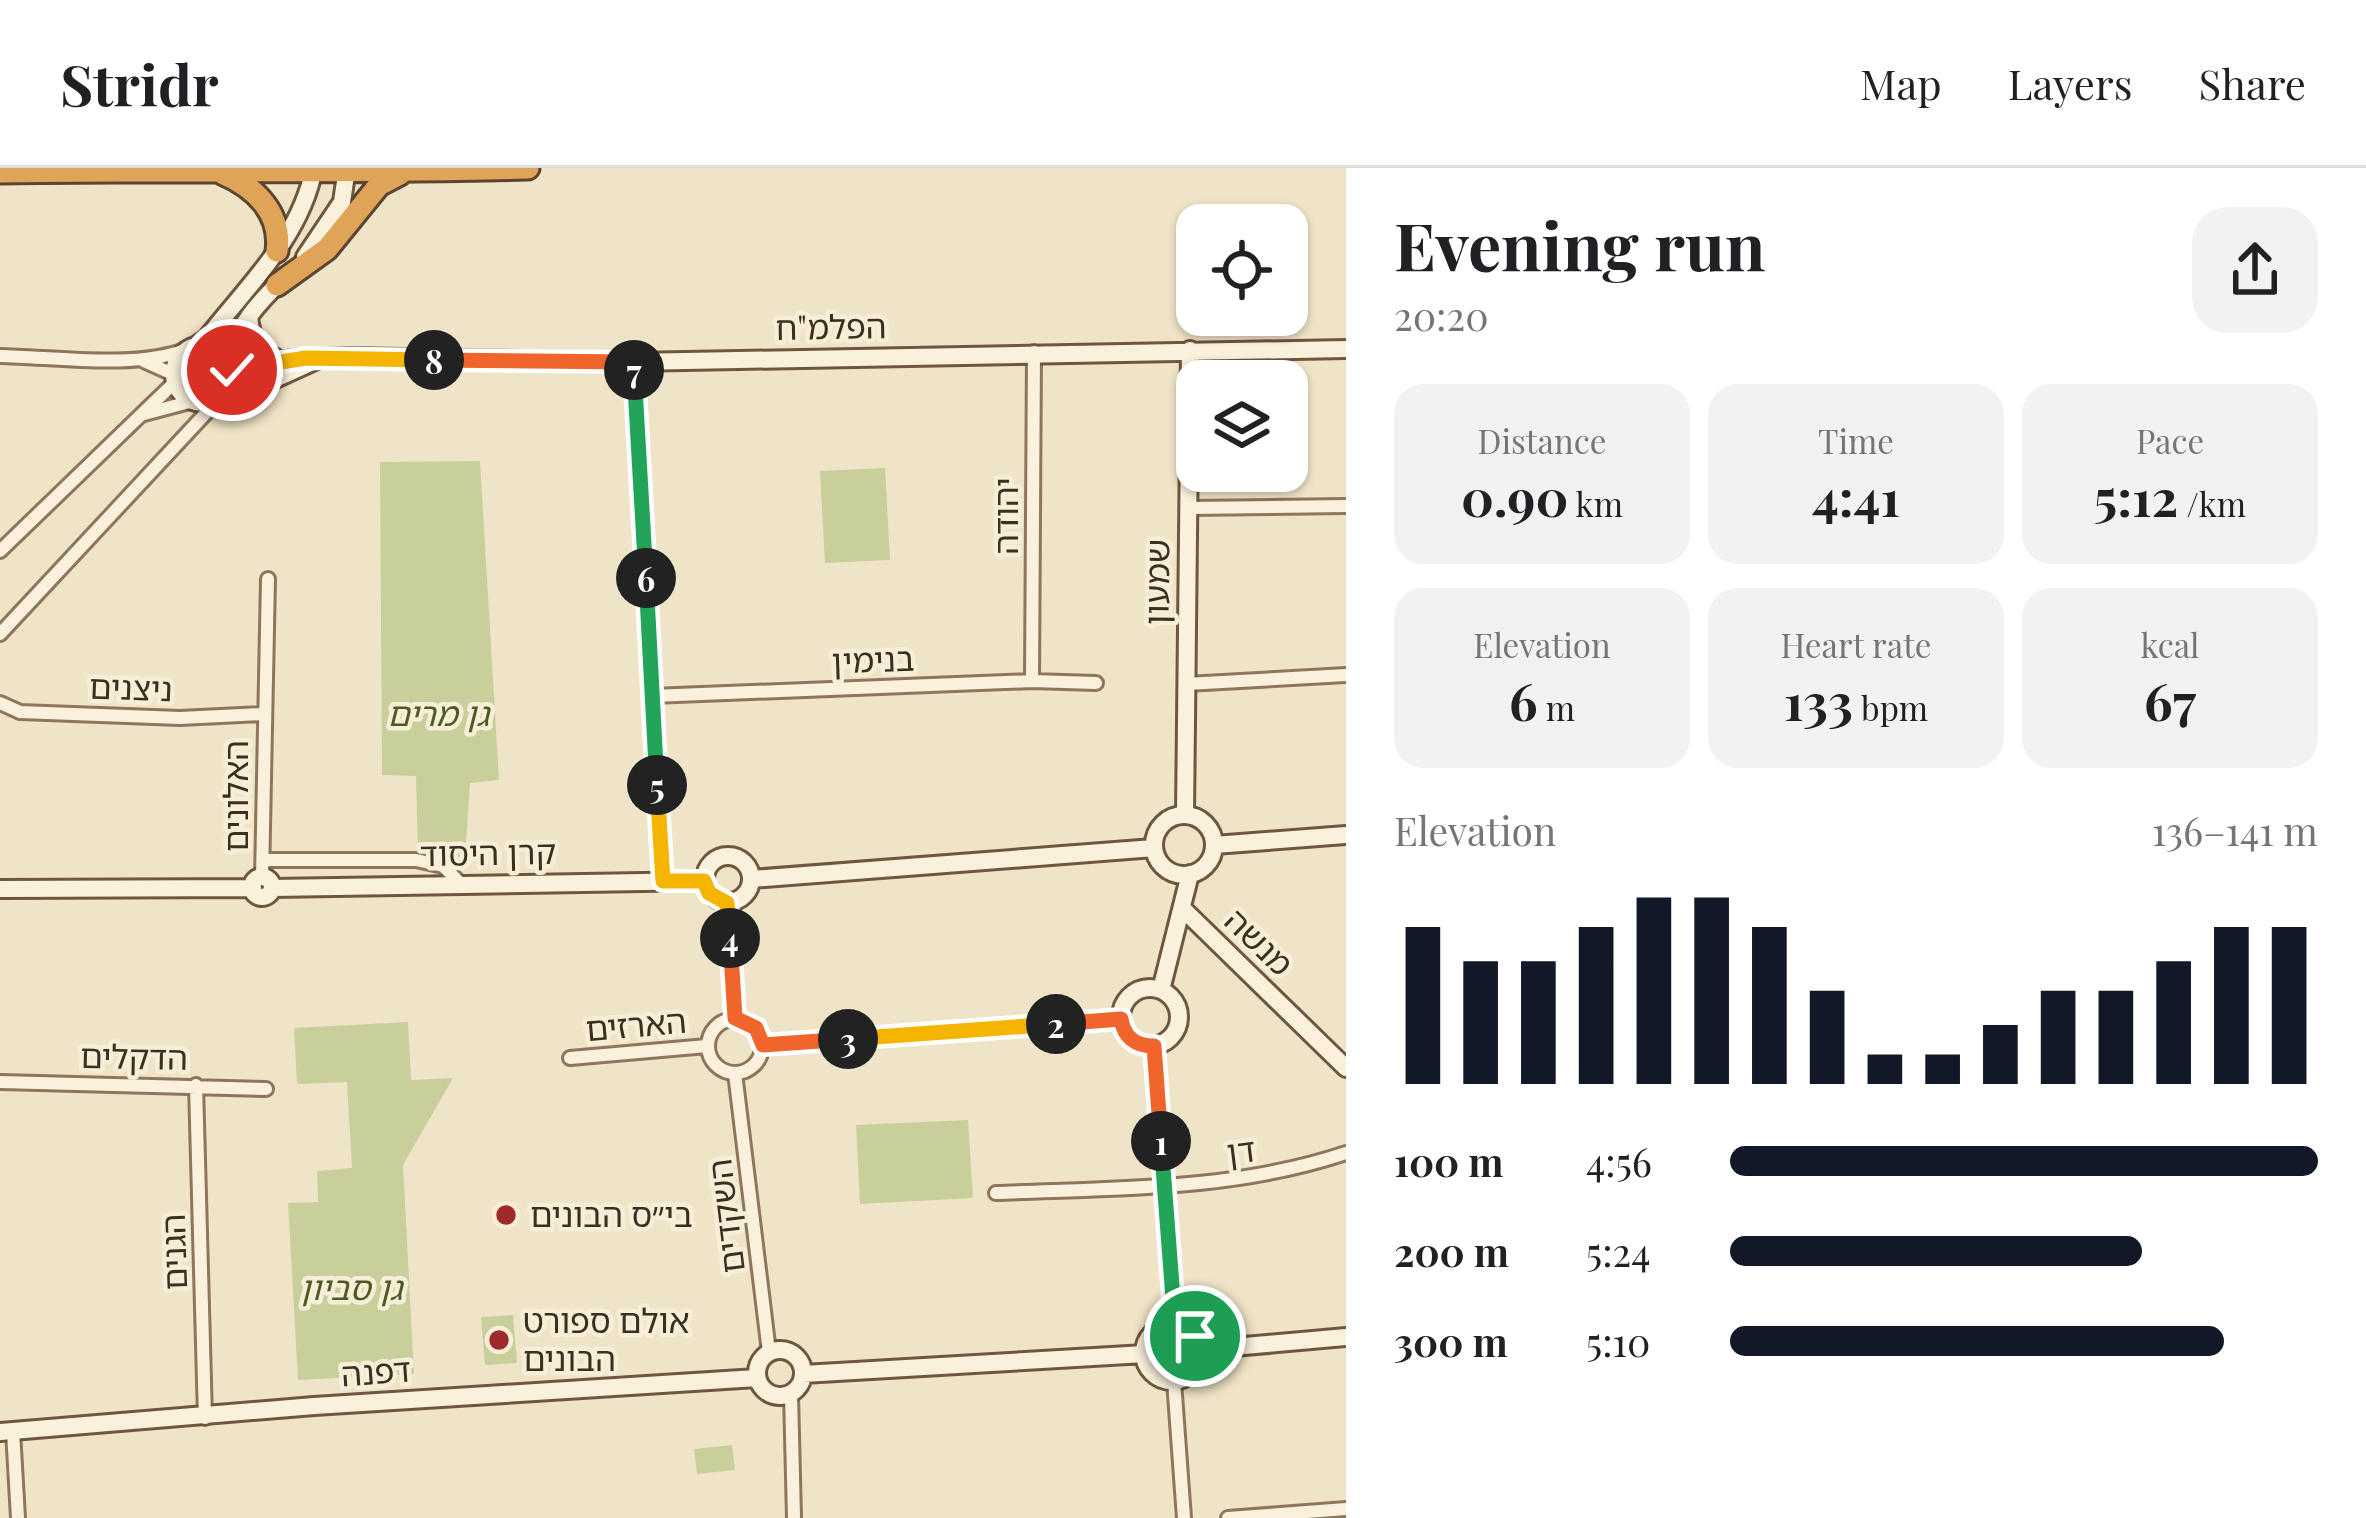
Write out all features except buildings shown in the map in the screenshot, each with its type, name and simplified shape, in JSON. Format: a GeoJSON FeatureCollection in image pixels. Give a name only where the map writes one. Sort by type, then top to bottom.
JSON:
{"type":"FeatureCollection","features":[{"type":"Feature","properties":{"kind":"highway"},"geometry":{"type":"LineString","coordinates":[[0,172],[528,168]]}},
{"type":"Feature","properties":{"kind":"highway"},"geometry":{"type":"LineString","coordinates":[[211,169],[249,187],[262,199],[276,224],[277,251]]}},
{"type":"Feature","properties":{"kind":"highway"},"geometry":{"type":"LineString","coordinates":[[277,285],[327,249],[380,185],[406,171]]}},
{"type":"Feature","properties":{"kind":"street"},"geometry":{"type":"LineString","coordinates":[[0,356],[164,357],[191,348],[206,339],[277,251],[302,211],[314,170]]}},
{"type":"Feature","properties":{"kind":"street"},"geometry":{"type":"LineString","coordinates":[[0,634],[222,395],[234,341],[249,316],[317,244],[336,214],[347,171]]}},
{"type":"Feature","properties":{"kind":"street"},"geometry":{"type":"LineString","coordinates":[[249,316],[251,333],[262,351],[281,360]]}},
{"type":"Feature","properties":{"kind":"street"},"geometry":{"type":"LineString","coordinates":[[191,348],[218,349],[230,365]]}},
{"type":"Feature","properties":{"kind":"street"},"geometry":{"type":"LineString","coordinates":[[0,550],[174,378],[191,348]]}},
{"type":"Feature","properties":{"kind":"street","name":"הפלמ\"ח"},"geometry":{"type":"LineString","coordinates":[[230,365],[317,359],[634,362],[1346,349]]}},
{"type":"Feature","properties":{"kind":"street","name":"שמעון"},"geometry":{"type":"LineString","coordinates":[[1185,815],[1190,350]]}},
{"type":"Feature","properties":{"kind":"street","name":"יהודה"},"geometry":{"type":"LineString","coordinates":[[1032,681],[1034,352]]}},
{"type":"Feature","properties":{"kind":"street"},"geometry":{"type":"LineString","coordinates":[[131,358],[174,378],[193,401]]}},
{"type":"Feature","properties":{"kind":"street","name":"הפלמ\"ח"},"geometry":{"type":"LineString","coordinates":[[222,395],[274,380],[317,359]]}},
{"type":"Feature","properties":{"kind":"street"},"geometry":{"type":"LineString","coordinates":[[634,362],[663,881]]}},
{"type":"Feature","properties":{"kind":"street"},"geometry":{"type":"LineString","coordinates":[[137,417],[222,395]]}},
{"type":"Feature","properties":{"kind":"street"},"geometry":{"type":"LineString","coordinates":[[1188,508],[1346,506]]}},
{"type":"Feature","properties":{"kind":"street","name":"האלונים"},"geometry":{"type":"LineString","coordinates":[[262,878],[268,579]]}},
{"type":"Feature","properties":{"kind":"street"},"geometry":{"type":"LineString","coordinates":[[1186,684],[1346,676]]}},
{"type":"Feature","properties":{"kind":"street","name":"בנימין"},"geometry":{"type":"LineString","coordinates":[[652,696],[1032,681],[1096,683]]}},
{"type":"Feature","properties":{"kind":"street","name":"ניצנים"},"geometry":{"type":"LineString","coordinates":[[0,703],[20,712],[180,718],[263,714]]}},
{"type":"Feature","properties":{"kind":"street"},"geometry":{"type":"LineString","coordinates":[[1185,815],[1202,821],[1214,845],[1207,864],[1190,874],[1171,872],[1154,848],[1159,829],[1175,816],[1185,815]]}},
{"type":"Feature","properties":{"kind":"street"},"geometry":{"type":"LineString","coordinates":[[1214,845],[1346,835]]}},
{"type":"Feature","properties":{"kind":"street"},"geometry":{"type":"LineString","coordinates":[[751,879],[1154,848]]}},
{"type":"Feature","properties":{"kind":"street"},"geometry":{"type":"LineString","coordinates":[[727,856],[741,860],[751,879],[746,893],[727,903],[709,893],[704,881],[708,866],[727,856]]}},
{"type":"Feature","properties":{"kind":"street"},"geometry":{"type":"LineString","coordinates":[[262,878],[416,860],[443,866],[460,883]]}},
{"type":"Feature","properties":{"kind":"street"},"geometry":{"type":"LineString","coordinates":[[1161,990],[1190,874]]}},
{"type":"Feature","properties":{"kind":"street","name":"קרן היסוד"},"geometry":{"type":"LineString","coordinates":[[0,889],[262,878],[460,883],[704,881]]}},
{"type":"Feature","properties":{"kind":"street"},"geometry":{"type":"LineString","coordinates":[[727,903],[735,1018]]}},
{"type":"Feature","properties":{"kind":"street","name":"מנשה"},"geometry":{"type":"LineString","coordinates":[[1182,908],[1346,1068]]}},
{"type":"Feature","properties":{"kind":"street"},"geometry":{"type":"LineString","coordinates":[[1161,990],[1175,1003],[1179,1021],[1170,1038],[1154,1046],[1135,1042],[1121,1019],[1126,1000],[1133,993],[1161,990]]}},
{"type":"Feature","properties":{"kind":"street"},"geometry":{"type":"LineString","coordinates":[[735,1018],[756,1028],[763,1045],[753,1067],[735,1073],[714,1064],[707,1046],[717,1024],[735,1018]]}},
{"type":"Feature","properties":{"kind":"street"},"geometry":{"type":"LineString","coordinates":[[763,1045],[1121,1019]]}},
{"type":"Feature","properties":{"kind":"street","name":"הארזים"},"geometry":{"type":"LineString","coordinates":[[570,1058],[707,1046]]}},
{"type":"Feature","properties":{"kind":"street"},"geometry":{"type":"LineString","coordinates":[[1154,1046],[1175,1325]]}},
{"type":"Feature","properties":{"kind":"street","name":"השקדים"},"geometry":{"type":"LineString","coordinates":[[735,1073],[770,1352]]}},
{"type":"Feature","properties":{"kind":"street","name":"הדקלים"},"geometry":{"type":"LineString","coordinates":[[0,1082],[266,1089]]}},
{"type":"Feature","properties":{"kind":"street","name":"הגנים"},"geometry":{"type":"LineString","coordinates":[[196,1085],[205,1418]]}},
{"type":"Feature","properties":{"kind":"street","name":"דן"},"geometry":{"type":"LineString","coordinates":[[997,1192],[1164,1186],[1280,1174],[1346,1153]]}},
{"type":"Feature","properties":{"kind":"street"},"geometry":{"type":"LineString","coordinates":[[1175,1325],[1195,1336],[1200,1351],[1190,1375],[1174,1381],[1157,1376],[1144,1354],[1157,1330],[1175,1325]]}},
{"type":"Feature","properties":{"kind":"street"},"geometry":{"type":"LineString","coordinates":[[1200,1351],[1346,1337]]}},
{"type":"Feature","properties":{"kind":"street"},"geometry":{"type":"LineString","coordinates":[[791,1394],[770,1395],[757,1378],[759,1363],[770,1352],[792,1354],[803,1374]]}},
{"type":"Feature","properties":{"kind":"street"},"geometry":{"type":"LineString","coordinates":[[803,1374],[1144,1354]]}},
{"type":"Feature","properties":{"kind":"street"},"geometry":{"type":"LineString","coordinates":[[794,1518],[791,1394],[803,1374]]}},
{"type":"Feature","properties":{"kind":"street","name":"דפנה"},"geometry":{"type":"LineString","coordinates":[[6,1431],[757,1378]]}},
{"type":"Feature","properties":{"kind":"street"},"geometry":{"type":"LineString","coordinates":[[1174,1381],[1184,1518]]}},
{"type":"Feature","properties":{"kind":"street"},"geometry":{"type":"LineString","coordinates":[[6,1431],[19,1518]]}},
{"type":"Feature","properties":{"kind":"street"},"geometry":{"type":"LineString","coordinates":[[1228,1518],[1346,1509]]}},
{"type":"Feature","properties":{"kind":"green space","name":"גן מרים"},"geometry":{"type":"Polygon","coordinates":[[[480,461],[499,780],[470,783],[465,858],[418,855],[416,776],[382,775],[380,462],[480,461]]]}},
{"type":"Feature","properties":{"kind":"green space"},"geometry":{"type":"Polygon","coordinates":[[[885,468],[890,560],[825,563],[820,471],[885,468]]]}},
{"type":"Feature","properties":{"kind":"green space","name":"גן סביון"},"geometry":{"type":"Polygon","coordinates":[[[408,1022],[411,1080],[453,1078],[403,1165],[414,1374],[298,1380],[288,1203],[318,1202],[317,1171],[352,1168],[347,1082],[297,1084],[294,1028],[408,1022]]]}},
{"type":"Feature","properties":{"kind":"green space"},"geometry":{"type":"Polygon","coordinates":[[[968,1120],[973,1198],[860,1204],[856,1125],[968,1120]]]}},
{"type":"Feature","properties":{"kind":"green space","name":"אולם ספורט הבונים"},"geometry":{"type":"Polygon","coordinates":[[[513,1315],[517,1363],[485,1365],[481,1317],[513,1315]]]}},
{"type":"Feature","properties":{"kind":"green space"},"geometry":{"type":"Polygon","coordinates":[[[732,1445],[735,1470],[697,1474],[694,1449],[732,1445]]]}},
{"type":"Feature","properties":{"kind":"place","name":"בי״ס הבונים"},"geometry":{"type":"Point","coordinates":[506,1215]}},
{"type":"Feature","properties":{"kind":"place","name":"אולם ספורט הבונים"},"geometry":{"type":"Point","coordinates":[499,1340]}},
{"type":"Feature","properties":{"kind":"route"},"geometry":{"type":"LineString","coordinates":[[232,370],[292,359],[346,357],[634,362],[663,881],[704,881],[714,898],[727,903],[735,1018],[756,1028],[763,1045],[1121,1019],[1135,1042],[1154,1046],[1175,1325],[1195,1336]]}}]}
